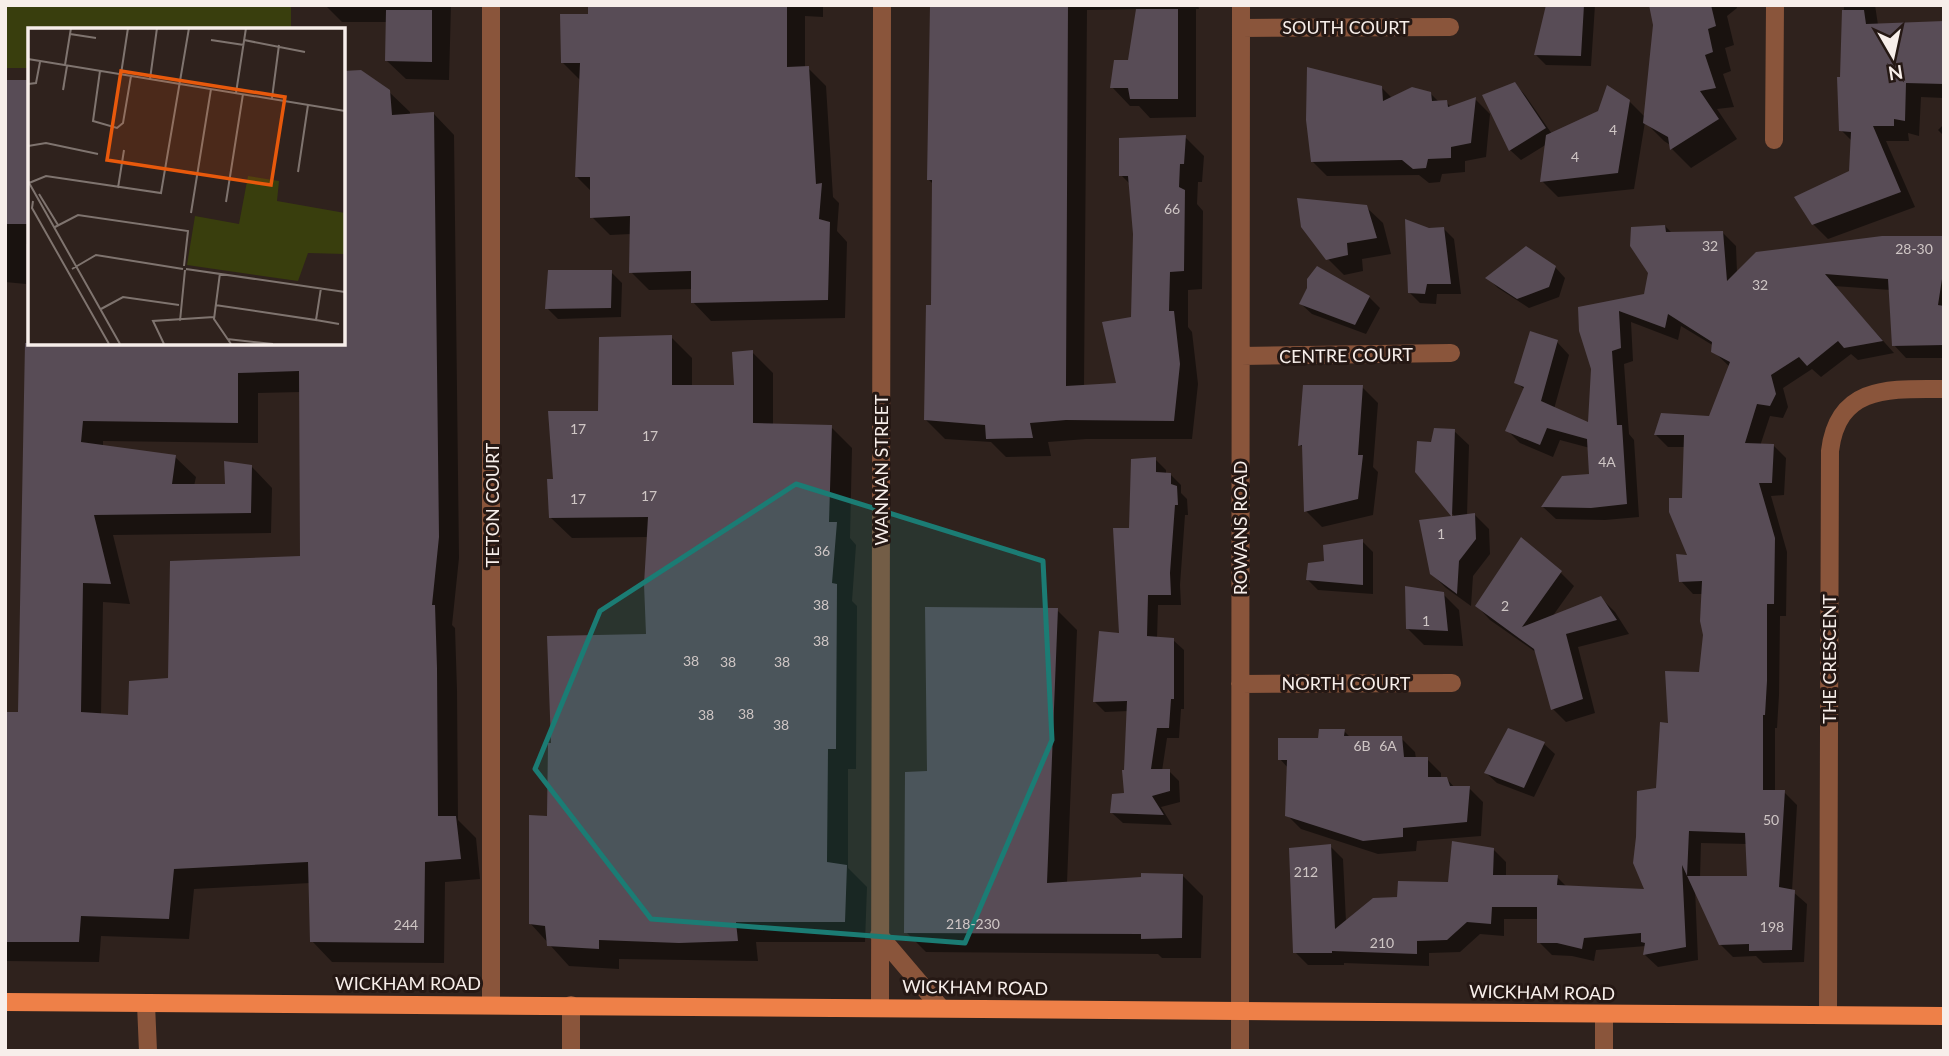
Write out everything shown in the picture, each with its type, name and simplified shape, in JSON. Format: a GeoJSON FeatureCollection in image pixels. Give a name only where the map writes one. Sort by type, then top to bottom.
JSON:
{"type":"FeatureCollection","features":[{"type":"Feature","properties":{"kind":"main road","name":"WICKHAM ROAD"},"geometry":{"type":"LineString","coordinates":[[5,1002],[1944,1016]]}},
{"type":"Feature","properties":{"kind":"street","name":"TETON COURT"},"geometry":{"type":"LineString","coordinates":[[491,5],[491,1004]]}},
{"type":"Feature","properties":{"kind":"street","name":"WANNAN STREET"},"geometry":{"type":"LineString","coordinates":[[880,1007],[882,5]]}},
{"type":"Feature","properties":{"kind":"street","name":"ROWANS ROAD"},"geometry":{"type":"LineString","coordinates":[[1240,1051],[1241,5]]}},
{"type":"Feature","properties":{"kind":"street"},"geometry":{"type":"LineString","coordinates":[[1774,5],[1774,141]]}},
{"type":"Feature","properties":{"kind":"street","name":"SOUTH COURT"},"geometry":{"type":"LineString","coordinates":[[1241,28],[1450,27]]}},
{"type":"Feature","properties":{"kind":"street","name":"CENTRE COURT"},"geometry":{"type":"LineString","coordinates":[[1241,356],[1451,354]]}},
{"type":"Feature","properties":{"kind":"street","name":"THE CRESCENT"},"geometry":{"type":"LineString","coordinates":[[1828,1015],[1829,478],[1832,436],[1843,412],[1865,396],[1896,389],[1944,389]]}},
{"type":"Feature","properties":{"kind":"street","name":"NORTH COURT"},"geometry":{"type":"LineString","coordinates":[[1240,684],[1452,683]]}},
{"type":"Feature","properties":{"kind":"street"},"geometry":{"type":"LineString","coordinates":[[879,935],[941,1008]]}},
{"type":"Feature","properties":{"kind":"street"},"geometry":{"type":"LineString","coordinates":[[146,1004],[148,1051]]}},
{"type":"Feature","properties":{"kind":"street"},"geometry":{"type":"LineString","coordinates":[[571,1005],[571,1051]]}},
{"type":"Feature","properties":{"kind":"street"},"geometry":{"type":"LineString","coordinates":[[1604,1014],[1604,1051]]}},
{"type":"Feature","properties":{"kind":"highlighted area"},"geometry":{"type":"Polygon","coordinates":[[[796,484],[1043,561],[1052,740],[965,943],[651,919],[535,769],[600,611],[796,484]]]}},
{"type":"Feature","properties":{"kind":"green space"},"geometry":{"type":"Polygon","coordinates":[[[5,5],[291,5],[291,28],[28,28],[28,68],[5,68],[5,5]]]}},
{"type":"Feature","properties":{"kind":"building"},"geometry":{"type":"Polygon","coordinates":[[[588,5],[787,5],[787,67],[809,66],[816,184],[822,183],[819,219],[830,222],[828,300],[691,303],[691,271],[629,273],[630,216],[590,218],[590,177],[575,177],[580,63],[561,63],[560,14],[588,14],[588,5]]]}},
{"type":"Feature","properties":{"kind":"building"},"geometry":{"type":"Polygon","coordinates":[[[930,5],[1068,5],[1066,386],[1116,383],[1102,322],[1131,317],[1133,234],[1128,176],[1119,176],[1119,138],[1186,135],[1179,187],[1185,190],[1184,271],[1170,272],[1169,311],[1174,311],[1180,364],[1174,421],[1066,420],[1030,423],[1033,438],[986,439],[985,425],[924,420],[926,305],[931,305],[932,180],[927,180],[930,5]]]}},
{"type":"Feature","properties":{"kind":"building"},"geometry":{"type":"Polygon","coordinates":[[[1546,5],[1584,5],[1581,56],[1534,55],[1546,5]]]}},
{"type":"Feature","properties":{"kind":"building"},"geometry":{"type":"Polygon","coordinates":[[[1649,5],[1711,5],[1716,26],[1708,29],[1713,52],[1705,55],[1716,88],[1700,91],[1719,119],[1670,150],[1668,137],[1643,123],[1653,25],[1649,5]]]}},
{"type":"Feature","properties":{"kind":"building"},"geometry":{"type":"Polygon","coordinates":[[[1136,9],[1178,9],[1178,99],[1130,99],[1128,88],[1110,88],[1114,60],[1128,60],[1136,9]]]}},
{"type":"Feature","properties":{"kind":"building"},"geometry":{"type":"Polygon","coordinates":[[[386,10],[432,10],[432,62],[385,61],[386,10]]]}},
{"type":"Feature","properties":{"kind":"building"},"geometry":{"type":"Polygon","coordinates":[[[1842,10],[1864,10],[1866,24],[1944,21],[1944,84],[1906,83],[1905,121],[1894,119],[1894,126],[1873,126],[1901,192],[1812,225],[1794,197],[1849,171],[1851,132],[1839,131],[1837,77],[1840,77],[1842,10]]]}},
{"type":"Feature","properties":{"kind":"building"},"geometry":{"type":"Polygon","coordinates":[[[1307,67],[1382,86],[1383,101],[1412,87],[1431,92],[1432,101],[1447,100],[1448,107],[1476,97],[1471,143],[1451,147],[1451,158],[1428,159],[1426,168],[1413,169],[1402,160],[1311,162],[1306,120],[1307,67]]]}},
{"type":"Feature","properties":{"kind":"building"},"geometry":{"type":"Polygon","coordinates":[[[361,70],[390,90],[392,115],[434,112],[439,537],[432,605],[435,605],[437,668],[438,816],[456,816],[461,859],[425,862],[424,943],[310,942],[308,862],[174,869],[169,919],[81,916],[79,942],[5,942],[5,712],[18,712],[25,343],[345,345],[345,71],[361,70]],[[299,371],[238,373],[238,423],[83,421],[81,442],[176,455],[172,484],[225,484],[224,461],[252,465],[251,513],[94,515],[111,584],[83,583],[81,712],[128,715],[129,681],[168,678],[170,561],[300,556],[299,371]]]}},
{"type":"Feature","properties":{"kind":"building"},"geometry":{"type":"Polygon","coordinates":[[[5,80],[28,80],[28,224],[5,224],[5,80]]]}},
{"type":"Feature","properties":{"kind":"building"},"geometry":{"type":"Polygon","coordinates":[[[1515,82],[1546,128],[1509,151],[1482,95],[1515,82]]]}},
{"type":"Feature","properties":{"kind":"building"},"geometry":{"type":"Polygon","coordinates":[[[1607,85],[1630,100],[1618,173],[1540,182],[1546,135],[1598,111],[1607,85]]]}},
{"type":"Feature","properties":{"kind":"building"},"geometry":{"type":"Polygon","coordinates":[[[1297,198],[1367,205],[1377,238],[1347,243],[1348,255],[1326,260],[1301,227],[1297,198]]]}},
{"type":"Feature","properties":{"kind":"building"},"geometry":{"type":"Polygon","coordinates":[[[1405,219],[1429,228],[1444,227],[1451,284],[1427,284],[1425,294],[1408,293],[1405,219]]]}},
{"type":"Feature","properties":{"kind":"building"},"geometry":{"type":"Polygon","coordinates":[[[1665,225],[1666,232],[1723,231],[1727,281],[1756,252],[1882,236],[1944,236],[1944,266],[1938,305],[1944,306],[1944,345],[1892,346],[1888,279],[1825,274],[1883,341],[1844,348],[1838,341],[1807,366],[1799,357],[1771,375],[1776,394],[1770,406],[1757,404],[1745,443],[1774,444],[1772,483],[1759,483],[1775,538],[1774,604],[1767,604],[1763,790],[1785,790],[1779,887],[1795,890],[1792,950],[1749,951],[1749,944],[1719,945],[1687,876],[1682,865],[1686,947],[1643,955],[1645,943],[1641,942],[1641,933],[1584,938],[1582,949],[1557,943],[1537,943],[1537,907],[1492,907],[1491,924],[1467,922],[1447,940],[1417,941],[1417,954],[1332,951],[1293,953],[1289,848],[1331,844],[1335,929],[1373,898],[1397,897],[1398,881],[1448,882],[1452,841],[1494,848],[1493,875],[1558,875],[1557,885],[1644,889],[1633,863],[1637,791],[1656,788],[1660,722],[1668,723],[1665,671],[1699,672],[1703,635],[1700,621],[1702,581],[1679,582],[1676,554],[1687,555],[1669,512],[1669,498],[1682,498],[1684,435],[1654,435],[1661,413],[1709,416],[1730,362],[1711,352],[1712,342],[1668,314],[1665,328],[1619,311],[1621,348],[1612,351],[1617,425],[1622,425],[1627,504],[1591,508],[1541,507],[1562,476],[1589,474],[1587,439],[1547,428],[1540,445],[1505,431],[1524,387],[1514,383],[1530,331],[1558,340],[1541,401],[1588,422],[1591,369],[1579,331],[1578,307],[1644,294],[1648,273],[1630,246],[1631,227],[1665,225]],[[1689,831],[1687,876],[1747,876],[1745,833],[1689,831]]]}},
{"type":"Feature","properties":{"kind":"building"},"geometry":{"type":"Polygon","coordinates":[[[1526,246],[1556,266],[1549,287],[1517,299],[1485,278],[1526,246]]]}},
{"type":"Feature","properties":{"kind":"building"},"geometry":{"type":"Polygon","coordinates":[[[1317,266],[1370,296],[1355,325],[1299,304],[1307,288],[1307,279],[1317,266]]]}},
{"type":"Feature","properties":{"kind":"building"},"geometry":{"type":"Polygon","coordinates":[[[548,270],[612,270],[611,308],[545,309],[548,270]]]}},
{"type":"Feature","properties":{"kind":"building"},"geometry":{"type":"Polygon","coordinates":[[[672,335],[672,385],[734,385],[732,352],[753,350],[753,423],[832,425],[829,522],[837,522],[832,583],[837,584],[836,749],[828,749],[827,862],[847,865],[845,922],[736,922],[738,941],[679,943],[599,940],[599,949],[547,946],[545,926],[529,924],[529,815],[547,816],[548,743],[551,743],[547,636],[646,634],[644,584],[648,517],[549,518],[547,479],[553,479],[548,411],[598,411],[599,337],[672,335]]]}},
{"type":"Feature","properties":{"kind":"building"},"geometry":{"type":"Polygon","coordinates":[[[1303,385],[1363,385],[1358,455],[1363,455],[1358,499],[1304,512],[1302,445],[1298,446],[1303,385]]]}},
{"type":"Feature","properties":{"kind":"building"},"geometry":{"type":"Polygon","coordinates":[[[1434,428],[1455,429],[1452,516],[1475,513],[1476,539],[1459,561],[1457,594],[1430,574],[1419,520],[1451,516],[1415,472],[1417,441],[1431,442],[1434,428]]]}},
{"type":"Feature","properties":{"kind":"building"},"geometry":{"type":"Polygon","coordinates":[[[1156,457],[1156,472],[1171,473],[1171,484],[1177,486],[1178,505],[1175,505],[1171,595],[1148,595],[1147,636],[1174,638],[1174,699],[1171,699],[1169,728],[1157,728],[1151,769],[1170,769],[1170,791],[1152,796],[1164,815],[1110,813],[1112,794],[1124,793],[1122,770],[1127,701],[1093,702],[1099,631],[1119,633],[1113,528],[1129,528],[1131,459],[1156,457]]]}},
{"type":"Feature","properties":{"kind":"building"},"geometry":{"type":"Polygon","coordinates":[[[1521,537],[1562,571],[1522,627],[1601,596],[1617,620],[1566,634],[1583,699],[1551,710],[1534,649],[1475,606],[1521,537]]]}},
{"type":"Feature","properties":{"kind":"building"},"geometry":{"type":"Polygon","coordinates":[[[1363,539],[1363,585],[1306,580],[1308,563],[1324,561],[1323,545],[1363,539]]]}},
{"type":"Feature","properties":{"kind":"building"},"geometry":{"type":"Polygon","coordinates":[[[1405,586],[1444,592],[1448,631],[1406,629],[1405,586]]]}},
{"type":"Feature","properties":{"kind":"building"},"geometry":{"type":"Polygon","coordinates":[[[925,607],[1058,608],[1047,883],[1141,877],[1141,873],[1183,874],[1182,938],[1141,939],[1141,934],[904,933],[905,772],[927,771],[925,607]]]}},
{"type":"Feature","properties":{"kind":"building"},"geometry":{"type":"Polygon","coordinates":[[[1508,728],[1545,742],[1524,788],[1484,773],[1508,728]]]}},
{"type":"Feature","properties":{"kind":"building"},"geometry":{"type":"Polygon","coordinates":[[[1319,729],[1345,729],[1344,736],[1402,736],[1404,757],[1428,757],[1428,777],[1447,777],[1450,786],[1470,786],[1467,822],[1403,828],[1403,837],[1363,841],[1285,816],[1287,760],[1278,760],[1278,738],[1318,738],[1319,729]]]}}]}
